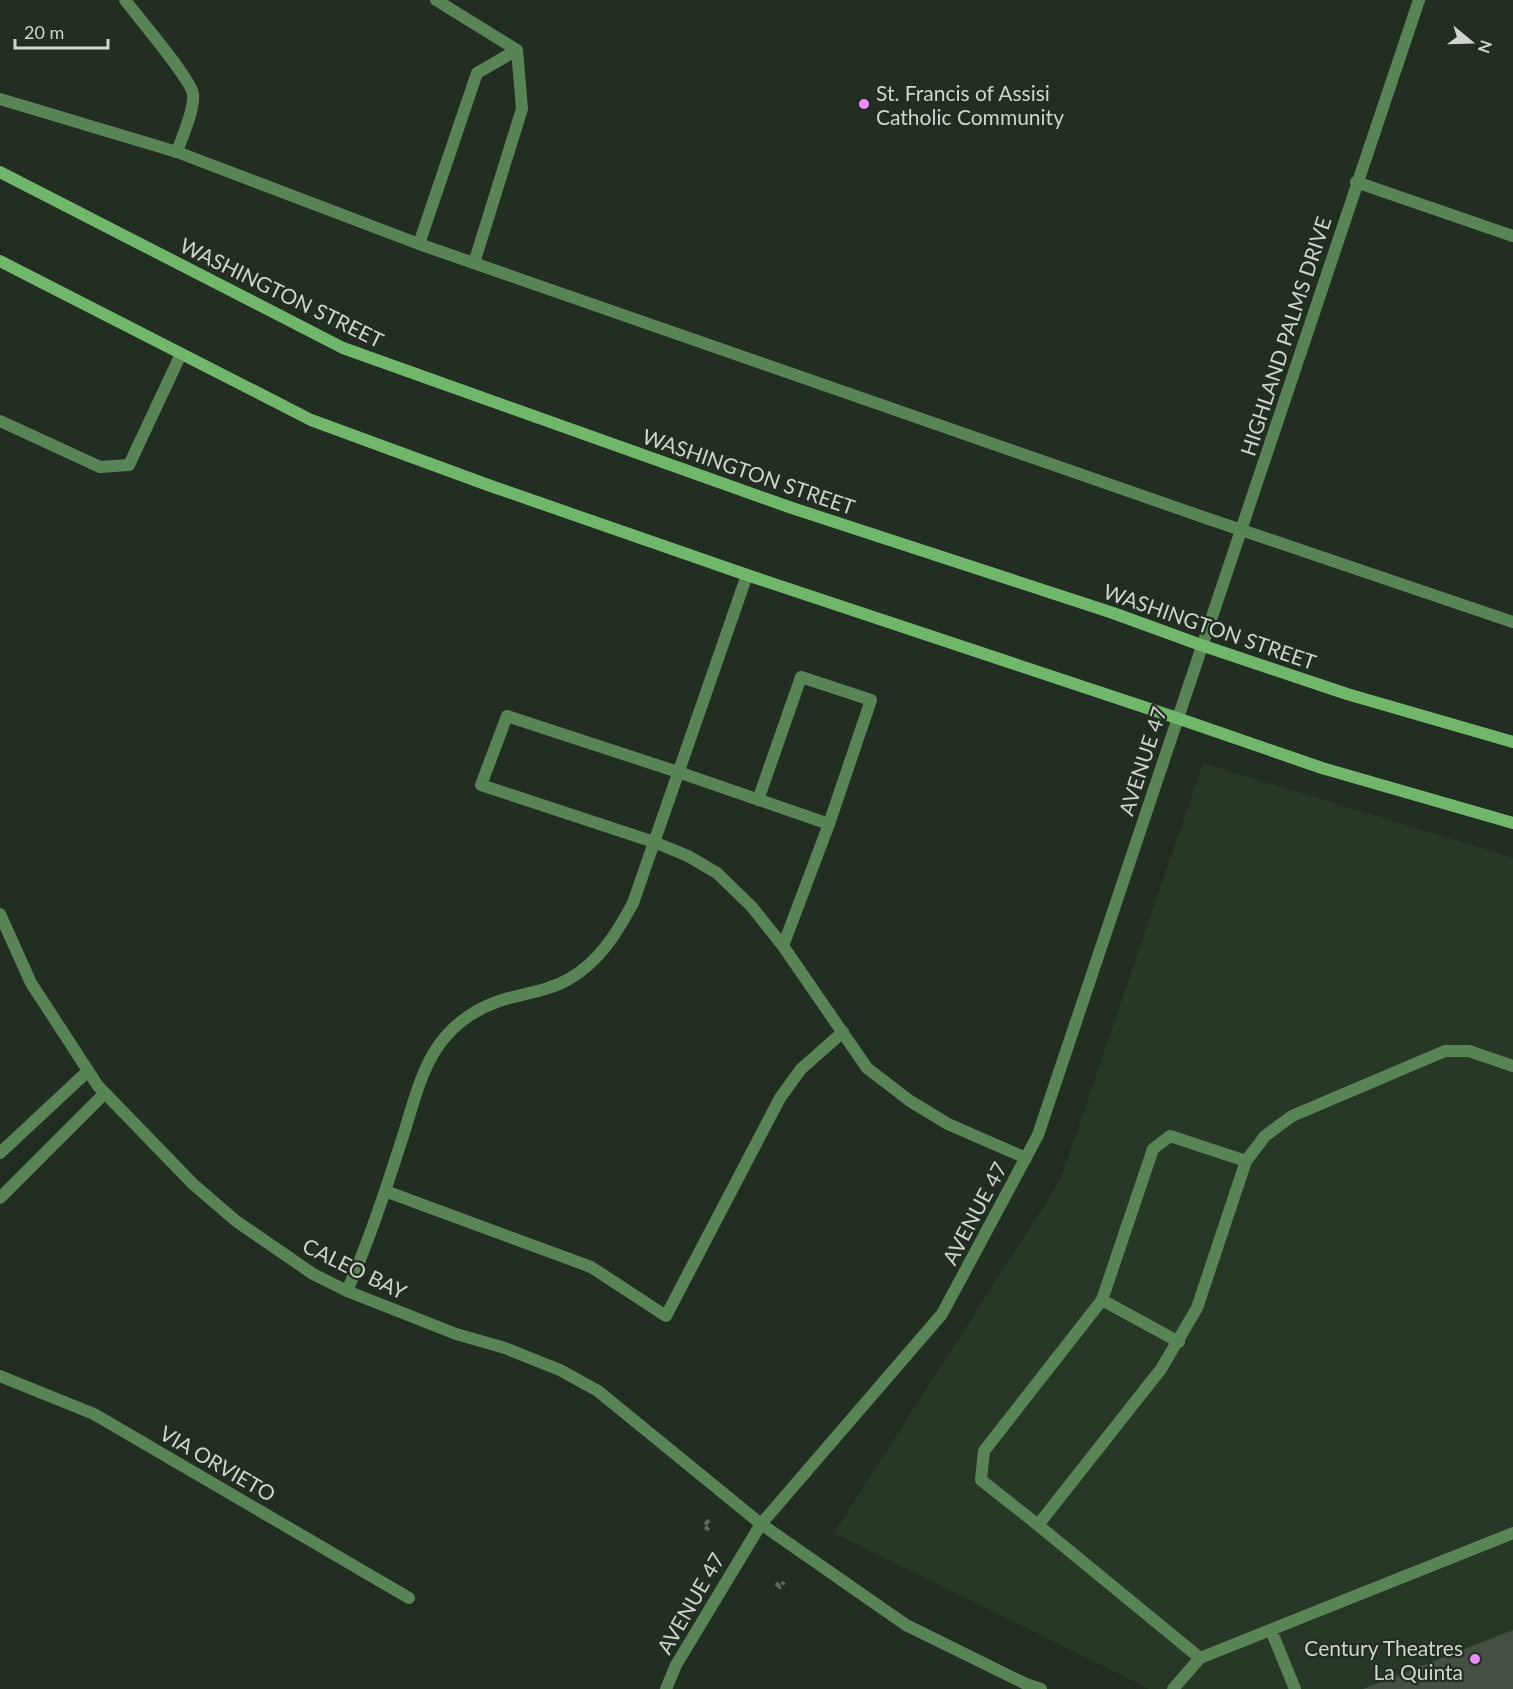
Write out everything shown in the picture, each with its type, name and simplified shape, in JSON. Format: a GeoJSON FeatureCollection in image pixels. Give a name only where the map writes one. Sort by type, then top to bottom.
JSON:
{"type":"FeatureCollection","features":[{"type":"Feature","properties":{"kind":"main road","name":"WASHINGTON STREET"},"geometry":{"type":"LineString","coordinates":[[0,171],[343,348],[789,507],[1113,613],[1347,694],[1513,742]]}},
{"type":"Feature","properties":{"kind":"main road"},"geometry":{"type":"LineString","coordinates":[[0,261],[311,420],[747,575],[1322,768],[1513,823]]}},
{"type":"Feature","properties":{"kind":"street"},"geometry":{"type":"LineString","coordinates":[[125,0],[184,76],[193,93],[190,111],[174,151]]}},
{"type":"Feature","properties":{"kind":"street"},"geometry":{"type":"LineString","coordinates":[[436,0],[518,50]]}},
{"type":"Feature","properties":{"kind":"street","name":"HIGHLAND PALMS DRIVE"},"geometry":{"type":"LineString","coordinates":[[1188,685],[1419,0]]}},
{"type":"Feature","properties":{"kind":"street"},"geometry":{"type":"LineString","coordinates":[[419,244],[477,74],[518,50]]}},
{"type":"Feature","properties":{"kind":"street"},"geometry":{"type":"LineString","coordinates":[[474,263],[522,109],[518,50]]}},
{"type":"Feature","properties":{"kind":"street"},"geometry":{"type":"LineString","coordinates":[[0,99],[174,151],[419,244],[1240,530],[1513,622]]}},
{"type":"Feature","properties":{"kind":"street"},"geometry":{"type":"LineString","coordinates":[[1356,183],[1513,236]]}},
{"type":"Feature","properties":{"kind":"street"},"geometry":{"type":"LineString","coordinates":[[0,421],[100,467],[129,465],[181,354]]}},
{"type":"Feature","properties":{"kind":"street"},"geometry":{"type":"LineString","coordinates":[[346,1291],[367,1247],[427,1065],[446,1037],[470,1014],[498,1001],[536,992],[568,979],[595,958],[616,934],[633,903],[747,575]]}},
{"type":"Feature","properties":{"kind":"street"},"geometry":{"type":"LineString","coordinates":[[758,800],[801,677],[871,700],[829,824],[783,946]]}},
{"type":"Feature","properties":{"kind":"street","name":"AVENUE 47"},"geometry":{"type":"LineString","coordinates":[[666,1689],[676,1665],[761,1524],[942,1314],[1026,1158],[1042,1124],[1188,685]]}},
{"type":"Feature","properties":{"kind":"street"},"geometry":{"type":"LineString","coordinates":[[829,824],[507,716],[481,784],[654,842],[688,856],[717,873],[752,907],[783,946],[867,1068],[910,1101],[948,1124],[1026,1158]]}},
{"type":"Feature","properties":{"kind":"street","name":"CALEO BAY"},"geometry":{"type":"LineString","coordinates":[[0,914],[31,983],[105,1094],[194,1184],[236,1221],[313,1274],[346,1291],[456,1334],[505,1348],[560,1370],[597,1391],[761,1524],[906,1625],[1026,1684],[1041,1689]]}},
{"type":"Feature","properties":{"kind":"street"},"geometry":{"type":"LineString","coordinates":[[385,1191],[591,1267],[666,1316],[780,1098],[801,1069],[843,1032]]}},
{"type":"Feature","properties":{"kind":"street"},"geometry":{"type":"LineString","coordinates":[[1038,1525],[1161,1369],[1179,1342],[1197,1308],[1246,1161],[1265,1136],[1292,1116],[1445,1051],[1469,1051],[1513,1066]]}},
{"type":"Feature","properties":{"kind":"street"},"geometry":{"type":"LineString","coordinates":[[0,1153],[88,1071]]}},
{"type":"Feature","properties":{"kind":"street"},"geometry":{"type":"LineString","coordinates":[[0,1198],[105,1094]]}},
{"type":"Feature","properties":{"kind":"street"},"geometry":{"type":"LineString","coordinates":[[1200,1658],[981,1480],[984,1451],[1102,1300],[1153,1149],[1170,1137],[1246,1161]]}},
{"type":"Feature","properties":{"kind":"street"},"geometry":{"type":"LineString","coordinates":[[1102,1300],[1179,1342]]}},
{"type":"Feature","properties":{"kind":"street","name":"VIA ORVIETO"},"geometry":{"type":"LineString","coordinates":[[0,1376],[94,1413],[409,1598]]}},
{"type":"Feature","properties":{"kind":"street"},"geometry":{"type":"LineString","coordinates":[[1173,1689],[1200,1658],[1513,1533]]}},
{"type":"Feature","properties":{"kind":"street"},"geometry":{"type":"LineString","coordinates":[[1272,1630],[1295,1689]]}},
{"type":"Feature","properties":{"kind":"path"},"geometry":{"type":"LineString","coordinates":[[709,1520],[704,1526],[709,1530]]}},
{"type":"Feature","properties":{"kind":"path"},"geometry":{"type":"LineString","coordinates":[[776,1583],[780,1587],[784,1582]]}},
{"type":"Feature","properties":{"kind":"shaded area"},"geometry":{"type":"Polygon","coordinates":[[[1203,763],[1513,858],[1513,1689],[1150,1689],[834,1533],[1060,1181],[1203,763]]]}},
{"type":"Feature","properties":{"kind":"building","name":"Century Theatres La Quinta"},"geometry":{"type":"Polygon","coordinates":[[[1513,1630],[1513,1689],[1363,1689],[1513,1630]]]}},
{"type":"Feature","properties":{"kind":"place","name":"St. Francis of Assisi Catholic Community"},"geometry":{"type":"Point","coordinates":[864,104]}},
{"type":"Feature","properties":{"kind":"place","name":"Century Theatres La Quinta"},"geometry":{"type":"Point","coordinates":[1475,1659]}}]}
